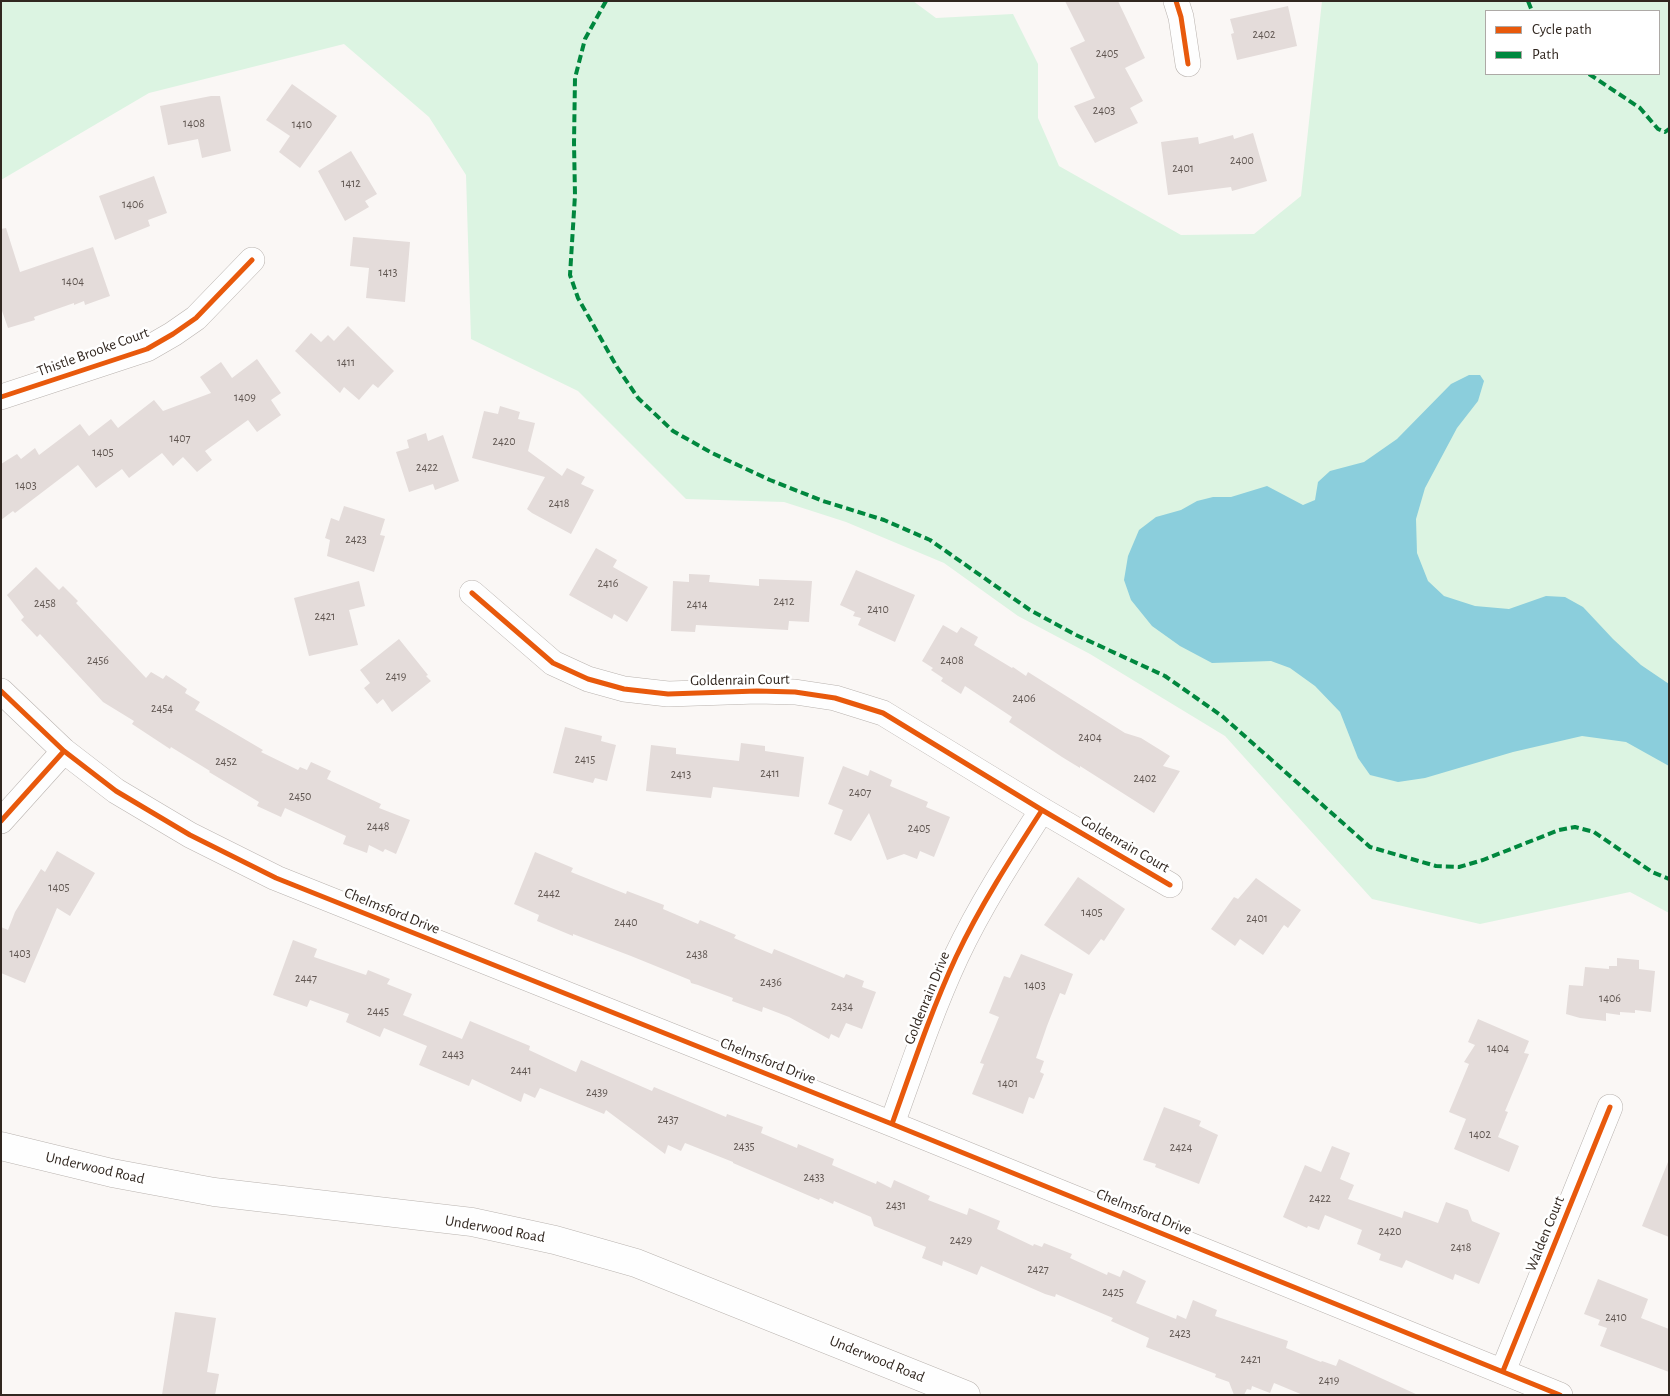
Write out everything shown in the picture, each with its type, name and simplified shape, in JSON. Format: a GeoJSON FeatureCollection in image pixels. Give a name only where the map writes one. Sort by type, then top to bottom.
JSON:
{"type":"FeatureCollection","features":[{"type":"Feature","properties":{"kind":"street"},"geometry":{"type":"LineString","coordinates":[[1176,1],[1181,17],[1188,64]]}},
{"type":"Feature","properties":{"kind":"street","name":"Thistle Brooke Court"},"geometry":{"type":"LineString","coordinates":[[1,397],[147,349],[196,318],[252,260]]}},
{"type":"Feature","properties":{"kind":"street","name":"Goldenrain Court"},"geometry":{"type":"LineString","coordinates":[[472,593],[553,663],[588,679],[624,689],[668,694],[757,691],[795,692],[834,698],[883,714],[1170,885]]}},
{"type":"Feature","properties":{"kind":"street","name":"Chelmsford Drive"},"geometry":{"type":"LineString","coordinates":[[1,691],[64,751],[116,791],[181,830],[276,878],[892,1124],[1560,1395]]}},
{"type":"Feature","properties":{"kind":"street"},"geometry":{"type":"LineString","coordinates":[[1,821],[64,751]]}},
{"type":"Feature","properties":{"kind":"street","name":"Goldenrain Drive"},"geometry":{"type":"LineString","coordinates":[[892,1124],[927,1026],[957,956],[992,888],[1042,810]]}},
{"type":"Feature","properties":{"kind":"street","name":"Walden Court"},"geometry":{"type":"LineString","coordinates":[[1503,1371],[1610,1107]]}},
{"type":"Feature","properties":{"kind":"street","name":"Underwood Road"},"geometry":{"type":"LineString","coordinates":[[1,1146],[112,1173],[214,1192],[472,1222],[555,1240],[636,1263],[966,1395]]}},
{"type":"Feature","properties":{"kind":"green space"},"geometry":{"type":"Polygon","coordinates":[[[1,1],[913,1],[936,18],[1013,14],[1038,64],[1038,118],[1059,166],[1181,235],[1254,234],[1301,196],[1322,1],[1669,1],[1669,913],[1630,892],[1480,924],[1372,899],[1225,736],[1090,654],[1018,616],[944,563],[846,522],[784,502],[686,499],[578,391],[471,339],[466,175],[429,117],[344,44],[149,93],[1,180],[1,1]]]}},
{"type":"Feature","properties":{"kind":"water"},"geometry":{"type":"Polygon","coordinates":[[[1469,375],[1480,375],[1484,381],[1478,401],[1457,428],[1425,488],[1416,519],[1417,553],[1428,581],[1444,596],[1475,606],[1509,609],[1546,596],[1565,597],[1583,607],[1641,665],[1669,684],[1669,766],[1626,742],[1582,736],[1513,752],[1425,778],[1398,782],[1370,775],[1358,758],[1340,712],[1315,686],[1290,668],[1271,661],[1212,663],[1180,646],[1152,626],[1131,600],[1124,580],[1128,556],[1139,530],[1156,517],[1181,510],[1197,501],[1213,497],[1231,497],[1267,486],[1303,505],[1315,500],[1318,482],[1330,471],[1364,462],[1397,439],[1451,384],[1469,375]]]}},
{"type":"Feature","properties":{"kind":"building"},"geometry":{"type":"Polygon","coordinates":[[[1065,1],[1118,1],[1145,58],[1125,68],[1143,101],[1130,108],[1138,123],[1095,143],[1074,106],[1095,98],[1070,48],[1085,41],[1065,1]]]}},
{"type":"Feature","properties":{"kind":"building"},"geometry":{"type":"Polygon","coordinates":[[[1288,6],[1297,46],[1237,60],[1231,34],[1234,33],[1230,19],[1288,6]]]}},
{"type":"Feature","properties":{"kind":"building"},"geometry":{"type":"Polygon","coordinates":[[[292,84],[337,116],[300,168],[279,152],[290,136],[266,120],[292,84]]]}},
{"type":"Feature","properties":{"kind":"building"},"geometry":{"type":"Polygon","coordinates":[[[220,96],[231,151],[202,158],[198,139],[168,145],[160,106],[220,96]]]}},
{"type":"Feature","properties":{"kind":"building"},"geometry":{"type":"Polygon","coordinates":[[[1253,133],[1267,181],[1232,191],[1231,187],[1168,195],[1161,142],[1198,137],[1199,144],[1233,135],[1234,139],[1253,133]]]}},
{"type":"Feature","properties":{"kind":"building"},"geometry":{"type":"Polygon","coordinates":[[[351,151],[377,194],[365,201],[369,207],[345,221],[318,171],[351,151]]]}},
{"type":"Feature","properties":{"kind":"building"},"geometry":{"type":"Polygon","coordinates":[[[154,176],[167,213],[148,220],[150,226],[115,240],[99,196],[154,176]]]}},
{"type":"Feature","properties":{"kind":"building"},"geometry":{"type":"Polygon","coordinates":[[[6,228],[20,272],[93,247],[110,296],[85,305],[84,301],[74,305],[74,303],[34,317],[35,320],[8,328],[1,308],[1,229],[6,228]]]}},
{"type":"Feature","properties":{"kind":"building"},"geometry":{"type":"Polygon","coordinates":[[[353,237],[410,242],[405,302],[366,298],[369,268],[350,266],[353,237]]]}},
{"type":"Feature","properties":{"kind":"building"},"geometry":{"type":"Polygon","coordinates":[[[348,326],[394,371],[378,388],[373,384],[359,400],[344,387],[340,393],[295,351],[311,333],[321,342],[328,335],[334,341],[348,326]]]}},
{"type":"Feature","properties":{"kind":"building"},"geometry":{"type":"Polygon","coordinates":[[[257,359],[281,393],[271,400],[281,415],[257,432],[248,420],[205,451],[212,460],[197,472],[183,457],[173,466],[162,453],[129,478],[122,469],[96,488],[78,465],[15,513],[13,511],[1,520],[1,464],[17,454],[21,459],[35,448],[39,455],[80,424],[89,436],[111,419],[118,428],[154,400],[163,411],[211,393],[200,377],[221,362],[232,378],[257,359]]]}},
{"type":"Feature","properties":{"kind":"building"},"geometry":{"type":"Polygon","coordinates":[[[500,406],[520,412],[518,419],[535,423],[528,451],[562,476],[567,468],[585,477],[581,484],[594,490],[571,534],[527,509],[545,477],[472,458],[484,411],[498,414],[500,406]]]}},
{"type":"Feature","properties":{"kind":"building"},"geometry":{"type":"Polygon","coordinates":[[[426,433],[428,441],[443,435],[459,481],[435,490],[433,484],[409,492],[396,452],[409,448],[407,440],[426,433]]]}},
{"type":"Feature","properties":{"kind":"building"},"geometry":{"type":"Polygon","coordinates":[[[344,506],[385,519],[380,535],[385,536],[374,572],[327,556],[330,540],[325,538],[331,518],[339,521],[344,506]]]}},
{"type":"Feature","properties":{"kind":"building"},"geometry":{"type":"Polygon","coordinates":[[[596,548],[617,560],[613,567],[648,587],[627,622],[614,614],[612,619],[569,595],[596,548]]]}},
{"type":"Feature","properties":{"kind":"building"},"geometry":{"type":"Polygon","coordinates":[[[36,567],[59,590],[63,586],[78,601],[76,603],[146,678],[151,672],[163,679],[166,675],[187,689],[185,693],[200,702],[195,710],[263,750],[261,752],[298,770],[300,767],[307,770],[311,762],[331,771],[327,779],[381,804],[379,808],[410,820],[396,854],[385,849],[383,852],[369,845],[367,853],[343,844],[346,836],[285,808],[281,817],[257,806],[259,802],[171,747],[170,749],[132,724],[134,721],[103,702],[40,634],[37,637],[21,620],[24,617],[7,595],[36,567]]]}},
{"type":"Feature","properties":{"kind":"building"},"geometry":{"type":"Polygon","coordinates":[[[856,570],[915,595],[895,642],[858,625],[861,618],[853,616],[855,612],[840,605],[856,570]]]}},
{"type":"Feature","properties":{"kind":"building"},"geometry":{"type":"Polygon","coordinates":[[[689,574],[710,575],[709,582],[759,586],[759,579],[812,581],[809,622],[789,621],[788,630],[696,625],[695,632],[671,631],[673,581],[689,582],[689,574]]]}},
{"type":"Feature","properties":{"kind":"building"},"geometry":{"type":"Polygon","coordinates":[[[359,581],[365,606],[349,610],[358,645],[309,656],[294,598],[359,581]]]}},
{"type":"Feature","properties":{"kind":"building"},"geometry":{"type":"Polygon","coordinates":[[[943,625],[957,633],[961,627],[978,637],[974,645],[1026,676],[1028,672],[1125,733],[1141,738],[1170,756],[1163,766],[1180,771],[1154,813],[1009,722],[1012,717],[965,686],[961,694],[941,681],[943,678],[922,661],[943,625]]]}},
{"type":"Feature","properties":{"kind":"building"},"geometry":{"type":"Polygon","coordinates":[[[399,639],[431,681],[392,712],[383,699],[377,704],[364,688],[370,683],[360,670],[399,639]]]}},
{"type":"Feature","properties":{"kind":"building"},"geometry":{"type":"Polygon","coordinates":[[[565,727],[602,736],[601,741],[616,745],[607,781],[595,778],[593,783],[553,773],[565,727]]]}},
{"type":"Feature","properties":{"kind":"building"},"geometry":{"type":"Polygon","coordinates":[[[741,743],[765,746],[765,751],[804,757],[799,797],[713,787],[711,798],[646,791],[651,745],[676,748],[676,754],[739,761],[741,743]]]}},
{"type":"Feature","properties":{"kind":"building"},"geometry":{"type":"Polygon","coordinates":[[[843,766],[868,776],[870,770],[892,780],[890,786],[928,802],[926,807],[950,817],[934,857],[920,851],[917,859],[904,854],[887,860],[869,813],[851,841],[834,834],[843,810],[828,804],[843,766]]]}},
{"type":"Feature","properties":{"kind":"building"},"geometry":{"type":"Polygon","coordinates":[[[57,851],[95,873],[70,916],[57,908],[25,983],[1,973],[1,927],[8,930],[15,912],[41,869],[45,872],[57,851]]]}},
{"type":"Feature","properties":{"kind":"building"},"geometry":{"type":"Polygon","coordinates":[[[535,852],[573,868],[571,872],[626,894],[627,891],[664,905],[663,909],[698,924],[700,920],[736,935],[734,938],[772,954],[774,949],[844,978],[846,974],[864,981],[862,987],[876,992],[862,1029],[846,1023],[839,1038],[831,1034],[829,1039],[789,1017],[763,1007],[762,1012],[732,1001],[733,998],[691,983],[690,980],[537,921],[539,915],[514,904],[535,852]]]}},
{"type":"Feature","properties":{"kind":"building"},"geometry":{"type":"Polygon","coordinates":[[[1078,877],[1125,909],[1104,941],[1101,939],[1089,955],[1044,925],[1078,877]]]}},
{"type":"Feature","properties":{"kind":"building"},"geometry":{"type":"Polygon","coordinates":[[[1256,878],[1301,910],[1288,928],[1284,925],[1263,955],[1240,939],[1235,946],[1211,929],[1234,897],[1238,899],[1256,878]]]}},
{"type":"Feature","properties":{"kind":"building"},"geometry":{"type":"Polygon","coordinates":[[[293,940],[317,949],[314,957],[366,975],[368,970],[390,979],[387,984],[412,994],[403,1015],[462,1039],[470,1021],[530,1046],[529,1050],[576,1072],[581,1060],[652,1091],[654,1087],[726,1117],[727,1114],[763,1127],[761,1133],[797,1148],[798,1144],[834,1159],[832,1165],[876,1184],[877,1181],[891,1188],[894,1180],[930,1196],[928,1200],[967,1215],[969,1208],[1000,1221],[997,1229],[1033,1246],[1034,1244],[1042,1247],[1044,1243],[1072,1254],[1070,1258],[1107,1275],[1108,1272],[1120,1277],[1123,1270],[1146,1281],[1136,1303],[1176,1319],[1177,1315],[1186,1319],[1193,1300],[1217,1310],[1215,1316],[1288,1341],[1286,1348],[1336,1366],[1339,1359],[1418,1395],[1303,1395],[1274,1383],[1270,1393],[1252,1386],[1251,1390],[1247,1389],[1244,1395],[1234,1395],[1229,1382],[1215,1377],[1216,1374],[1146,1347],[1149,1338],[1111,1321],[1113,1318],[1056,1294],[1055,1297],[1045,1294],[981,1266],[977,1275],[943,1261],[942,1266],[922,1258],[926,1247],[874,1226],[871,1217],[834,1201],[833,1204],[820,1198],[819,1200],[685,1143],[681,1151],[668,1145],[665,1154],[606,1110],[604,1114],[540,1088],[535,1098],[524,1093],[521,1102],[472,1079],[469,1086],[419,1065],[427,1046],[384,1028],[380,1037],[346,1022],[349,1014],[310,1000],[307,1007],[273,995],[293,940]]]}},
{"type":"Feature","properties":{"kind":"building"},"geometry":{"type":"Polygon","coordinates":[[[1021,954],[1073,974],[1065,995],[1060,993],[1047,1026],[1036,1058],[1044,1061],[1040,1072],[1044,1074],[1034,1099],[1029,1097],[1023,1114],[972,1094],[984,1064],[980,1063],[999,1017],[989,1013],[1004,976],[1010,978],[1021,954]]]}},
{"type":"Feature","properties":{"kind":"building"},"geometry":{"type":"Polygon","coordinates":[[[1617,958],[1639,960],[1639,969],[1655,971],[1651,1012],[1635,1010],[1635,1013],[1620,1012],[1620,1015],[1606,1013],[1606,1021],[1580,1018],[1566,1014],[1569,985],[1583,986],[1585,967],[1609,969],[1609,966],[1617,966],[1617,958]]]}},
{"type":"Feature","properties":{"kind":"building"},"geometry":{"type":"Polygon","coordinates":[[[1478,1019],[1529,1041],[1524,1053],[1529,1054],[1505,1111],[1508,1112],[1498,1137],[1519,1146],[1509,1172],[1454,1149],[1466,1119],[1449,1112],[1469,1064],[1464,1062],[1475,1045],[1468,1042],[1478,1019]]]}},
{"type":"Feature","properties":{"kind":"building"},"geometry":{"type":"Polygon","coordinates":[[[1164,1107],[1201,1121],[1199,1126],[1218,1135],[1199,1184],[1155,1167],[1156,1164],[1143,1160],[1164,1107]]]}},
{"type":"Feature","properties":{"kind":"building"},"geometry":{"type":"Polygon","coordinates":[[[1332,1146],[1350,1153],[1340,1179],[1354,1185],[1348,1199],[1402,1218],[1404,1211],[1438,1223],[1446,1202],[1468,1210],[1472,1221],[1500,1233],[1479,1284],[1455,1274],[1453,1280],[1406,1260],[1402,1268],[1379,1260],[1381,1254],[1357,1244],[1362,1230],[1325,1215],[1319,1230],[1308,1226],[1307,1228],[1283,1217],[1305,1165],[1321,1172],[1332,1146]]]}},
{"type":"Feature","properties":{"kind":"building"},"geometry":{"type":"Polygon","coordinates":[[[1669,1162],[1669,1237],[1642,1226],[1669,1162]]]}},
{"type":"Feature","properties":{"kind":"building"},"geometry":{"type":"Polygon","coordinates":[[[1598,1279],[1648,1299],[1641,1318],[1669,1329],[1669,1372],[1600,1346],[1607,1328],[1598,1325],[1600,1320],[1584,1314],[1598,1279]]]}},
{"type":"Feature","properties":{"kind":"building"},"geometry":{"type":"Polygon","coordinates":[[[175,1312],[216,1318],[207,1372],[219,1374],[215,1395],[162,1395],[175,1312]]]}},
{"type":"Feature","properties":{"kind":"marked path"},"geometry":{"type":"LineString","coordinates":[[606,1],[585,39],[575,78],[575,195],[570,275],[578,298],[617,367],[638,398],[673,431],[712,453],[770,480],[823,501],[884,520],[930,540],[1030,610],[1076,635],[1165,676],[1222,716],[1370,847],[1436,866],[1459,867],[1483,860],[1559,830],[1575,827],[1594,832],[1652,872],[1669,879]]}},
{"type":"Feature","properties":{"kind":"marked path"},"geometry":{"type":"LineString","coordinates":[[1528,1],[1532,10]]}},
{"type":"Feature","properties":{"kind":"marked path"},"geometry":{"type":"LineString","coordinates":[[1590,75],[1640,108],[1658,129],[1665,132],[1669,129]]}},
{"type":"Feature","properties":{"kind":"cycle path"},"geometry":{"type":"LineString","coordinates":[[1176,1],[1181,17],[1188,64]]}},
{"type":"Feature","properties":{"kind":"cycle path"},"geometry":{"type":"LineString","coordinates":[[1,397],[147,349],[196,318],[252,260]]}},
{"type":"Feature","properties":{"kind":"cycle path"},"geometry":{"type":"LineString","coordinates":[[472,593],[553,663],[588,679],[624,689],[668,694],[757,691],[795,692],[835,698],[883,713],[1170,885]]}},
{"type":"Feature","properties":{"kind":"cycle path"},"geometry":{"type":"LineString","coordinates":[[1,691],[64,751],[116,791],[190,835],[276,878],[892,1124],[1560,1395]]}},
{"type":"Feature","properties":{"kind":"cycle path"},"geometry":{"type":"LineString","coordinates":[[1,821],[64,751]]}},
{"type":"Feature","properties":{"kind":"cycle path"},"geometry":{"type":"LineString","coordinates":[[892,1124],[930,1019],[965,938],[1007,864],[1042,810]]}},
{"type":"Feature","properties":{"kind":"cycle path"},"geometry":{"type":"LineString","coordinates":[[1503,1371],[1610,1107]]}}]}
